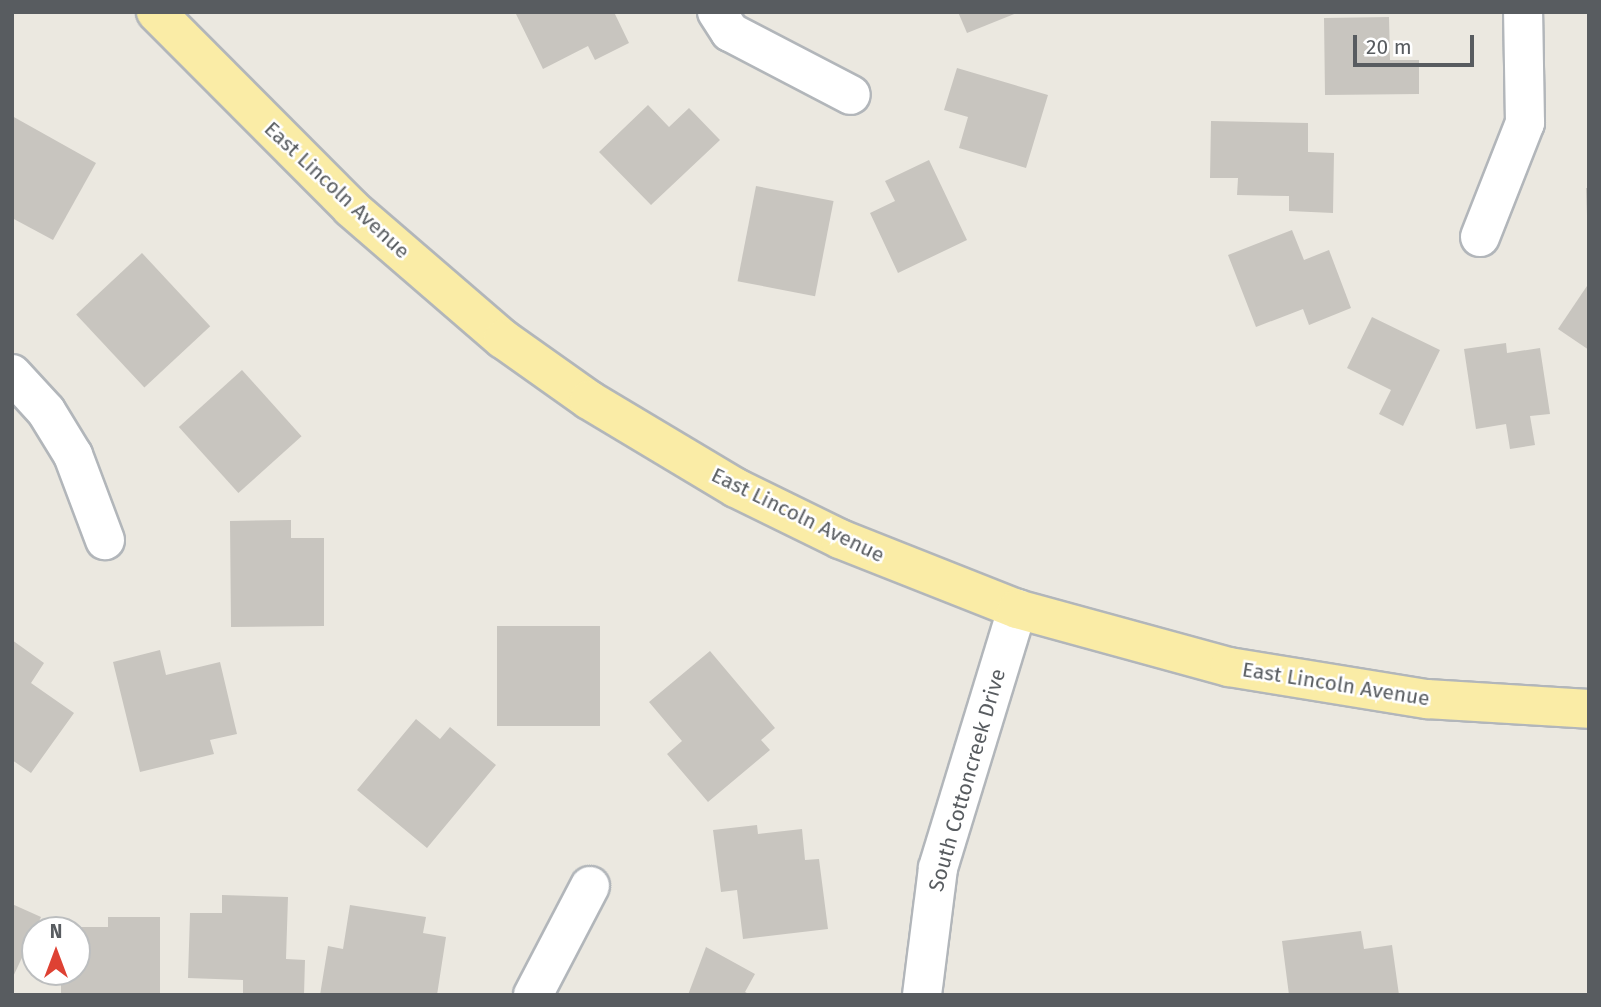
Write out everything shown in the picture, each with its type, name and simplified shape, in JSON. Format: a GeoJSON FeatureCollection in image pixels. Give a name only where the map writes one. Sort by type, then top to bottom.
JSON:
{"type":"FeatureCollection","features":[{"type":"Feature","properties":{"kind":"main road","name":"East Lincoln Avenue"},"geometry":{"type":"LineString","coordinates":[[156,12],[351,208],[503,339],[589,400],[736,488],[840,539],[1017,609],[1230,667],[1427,699],[1589,709]]}},
{"type":"Feature","properties":{"kind":"street"},"geometry":{"type":"LineString","coordinates":[[717,12],[730,32],[850,95]]}},
{"type":"Feature","properties":{"kind":"street"},"geometry":{"type":"LineString","coordinates":[[1480,237],[1525,124],[1523,12]]}},
{"type":"Feature","properties":{"kind":"street"},"geometry":{"type":"LineString","coordinates":[[12,374],[46,411],[73,455],[104,540]]}},
{"type":"Feature","properties":{"kind":"street","name":"South Cottoncreek Drive"},"geometry":{"type":"LineString","coordinates":[[922,995],[938,868],[1017,609]]}},
{"type":"Feature","properties":{"kind":"street"},"geometry":{"type":"LineString","coordinates":[[533,995],[590,886]]}},
{"type":"Feature","properties":{"kind":"building"},"geometry":{"type":"Polygon","coordinates":[[[515,12],[614,12],[629,43],[595,60],[588,46],[543,69],[515,12]]]}},
{"type":"Feature","properties":{"kind":"building"},"geometry":{"type":"Polygon","coordinates":[[[958,12],[1019,12],[967,33],[958,12]]]}},
{"type":"Feature","properties":{"kind":"building"},"geometry":{"type":"Polygon","coordinates":[[[1389,17],[1390,60],[1419,60],[1419,94],[1325,95],[1324,18],[1389,17]]]}},
{"type":"Feature","properties":{"kind":"building"},"geometry":{"type":"Polygon","coordinates":[[[957,68],[1048,95],[1026,168],[959,148],[968,117],[944,110],[957,68]]]}},
{"type":"Feature","properties":{"kind":"building"},"geometry":{"type":"Polygon","coordinates":[[[648,105],[669,127],[689,108],[720,140],[651,205],[599,152],[648,105]]]}},
{"type":"Feature","properties":{"kind":"building"},"geometry":{"type":"Polygon","coordinates":[[[12,116],[96,163],[53,240],[12,218],[12,116]]]}},
{"type":"Feature","properties":{"kind":"building"},"geometry":{"type":"Polygon","coordinates":[[[1211,121],[1308,123],[1308,152],[1334,153],[1333,213],[1289,211],[1289,196],[1237,195],[1238,178],[1210,178],[1211,121]]]}},
{"type":"Feature","properties":{"kind":"building"},"geometry":{"type":"Polygon","coordinates":[[[929,160],[967,240],[898,273],[870,213],[895,201],[885,181],[929,160]]]}},
{"type":"Feature","properties":{"kind":"building"},"geometry":{"type":"Polygon","coordinates":[[[756,186],[834,201],[815,296],[737,281],[756,186]]]}},
{"type":"Feature","properties":{"kind":"building"},"geometry":{"type":"Polygon","coordinates":[[[1586,188],[1589,188],[1589,215],[1587,215],[1586,188]]]}},
{"type":"Feature","properties":{"kind":"building"},"geometry":{"type":"Polygon","coordinates":[[[1292,230],[1304,260],[1329,250],[1351,308],[1309,325],[1303,309],[1256,327],[1228,255],[1292,230]]]}},
{"type":"Feature","properties":{"kind":"building"},"geometry":{"type":"Polygon","coordinates":[[[142,253],[210,326],[144,388],[76,314],[142,253]]]}},
{"type":"Feature","properties":{"kind":"building"},"geometry":{"type":"Polygon","coordinates":[[[1589,283],[1589,350],[1558,329],[1589,283]]]}},
{"type":"Feature","properties":{"kind":"building"},"geometry":{"type":"Polygon","coordinates":[[[1372,317],[1440,350],[1403,426],[1379,414],[1391,390],[1347,368],[1372,317]]]}},
{"type":"Feature","properties":{"kind":"building"},"geometry":{"type":"Polygon","coordinates":[[[1506,343],[1507,353],[1540,348],[1550,414],[1530,416],[1535,445],[1510,449],[1506,424],[1476,429],[1464,349],[1506,343]]]}},
{"type":"Feature","properties":{"kind":"building"},"geometry":{"type":"Polygon","coordinates":[[[242,370],[302,436],[238,493],[179,427],[242,370]]]}},
{"type":"Feature","properties":{"kind":"building"},"geometry":{"type":"Polygon","coordinates":[[[291,520],[291,538],[324,538],[324,626],[231,627],[230,521],[291,520]]]}},
{"type":"Feature","properties":{"kind":"building"},"geometry":{"type":"Polygon","coordinates":[[[497,626],[600,626],[600,726],[497,726],[497,626]]]}},
{"type":"Feature","properties":{"kind":"building"},"geometry":{"type":"Polygon","coordinates":[[[12,640],[44,663],[31,683],[74,713],[31,773],[12,760],[12,640]]]}},
{"type":"Feature","properties":{"kind":"building"},"geometry":{"type":"Polygon","coordinates":[[[160,650],[166,675],[220,662],[237,734],[210,740],[214,754],[140,772],[113,662],[160,650]]]}},
{"type":"Feature","properties":{"kind":"building"},"geometry":{"type":"Polygon","coordinates":[[[710,651],[775,728],[761,740],[770,750],[708,802],[667,754],[682,741],[649,702],[710,651]]]}},
{"type":"Feature","properties":{"kind":"building"},"geometry":{"type":"Polygon","coordinates":[[[416,719],[440,739],[450,727],[496,765],[427,848],[357,790],[416,719]]]}},
{"type":"Feature","properties":{"kind":"building"},"geometry":{"type":"Polygon","coordinates":[[[757,825],[758,834],[802,829],[805,860],[819,859],[828,929],[743,939],[737,890],[721,892],[713,830],[757,825]]]}},
{"type":"Feature","properties":{"kind":"building"},"geometry":{"type":"Polygon","coordinates":[[[222,895],[288,897],[286,959],[305,960],[304,995],[243,995],[243,980],[188,978],[190,913],[222,913],[222,895]]]}},
{"type":"Feature","properties":{"kind":"building"},"geometry":{"type":"Polygon","coordinates":[[[12,904],[39,916],[21,916],[21,960],[12,979],[12,904]]]}},
{"type":"Feature","properties":{"kind":"building"},"geometry":{"type":"Polygon","coordinates":[[[350,905],[426,917],[423,933],[446,937],[437,995],[320,995],[328,946],[343,949],[350,905]]]}},
{"type":"Feature","properties":{"kind":"building"},"geometry":{"type":"Polygon","coordinates":[[[108,917],[160,917],[160,995],[61,995],[61,986],[91,986],[91,927],[108,927],[108,917]]]}},
{"type":"Feature","properties":{"kind":"building"},"geometry":{"type":"Polygon","coordinates":[[[1361,931],[1364,949],[1392,945],[1399,995],[1289,995],[1282,941],[1361,931]]]}},
{"type":"Feature","properties":{"kind":"building"},"geometry":{"type":"Polygon","coordinates":[[[706,947],[755,974],[745,992],[751,995],[688,995],[706,947]]]}}]}
